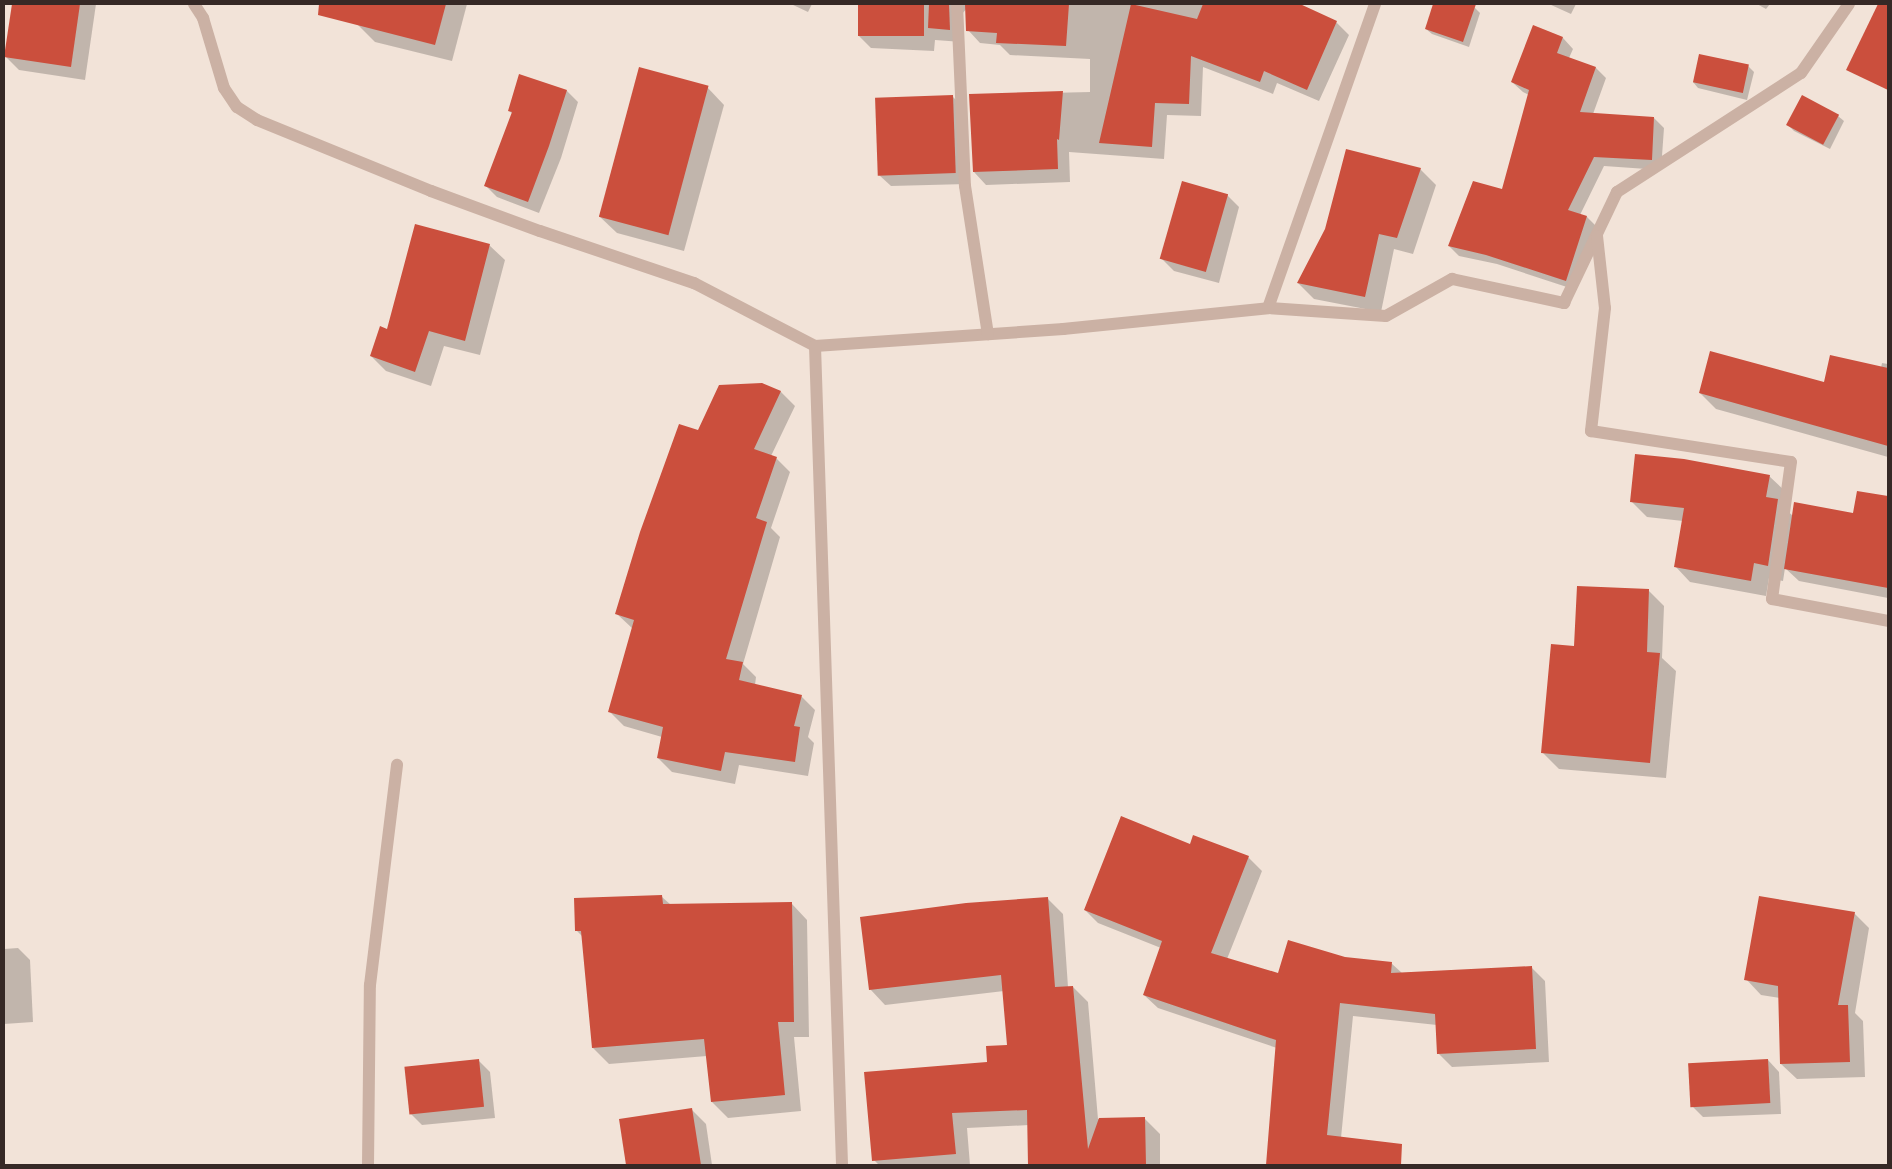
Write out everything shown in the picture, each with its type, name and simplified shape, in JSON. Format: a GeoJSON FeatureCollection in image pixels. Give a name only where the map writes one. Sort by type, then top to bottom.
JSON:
{"type":"FeatureCollection","features":[{"type":"Feature","properties":{"kind":"street"},"geometry":{"type":"LineString","coordinates":[[194,4],[203,18],[224,88],[238,107],[258,120],[440,194],[694,284],[815,346],[1063,329],[1268,308],[1386,316],[1452,279],[1564,303],[1617,192],[1801,72],[1849,4]]}},
{"type":"Feature","properties":{"kind":"street"},"geometry":{"type":"LineString","coordinates":[[957,4],[965,186],[988,334]]}},
{"type":"Feature","properties":{"kind":"street"},"geometry":{"type":"LineString","coordinates":[[1268,308],[1375,4]]}},
{"type":"Feature","properties":{"kind":"street"},"geometry":{"type":"LineString","coordinates":[[1597,235],[1605,308],[1591,431],[1791,462],[1772,599],[1888,621]]}},
{"type":"Feature","properties":{"kind":"street"},"geometry":{"type":"LineString","coordinates":[[815,346],[842,1165]]}},
{"type":"Feature","properties":{"kind":"street"},"geometry":{"type":"LineString","coordinates":[[368,1165],[370,985],[396,766]]}},
{"type":"Feature","properties":{"kind":"building"},"geometry":{"type":"Polygon","coordinates":[[[12,4],[80,4],[71,67],[4,57],[12,4]]]}},
{"type":"Feature","properties":{"kind":"building"},"geometry":{"type":"Polygon","coordinates":[[[319,4],[446,4],[435,45],[318,15],[319,4]]]}},
{"type":"Feature","properties":{"kind":"building"},"geometry":{"type":"Polygon","coordinates":[[[858,4],[924,4],[924,36],[858,36],[858,4]]]}},
{"type":"Feature","properties":{"kind":"building"},"geometry":{"type":"Polygon","coordinates":[[[929,4],[949,4],[950,30],[928,28],[929,4]]]}},
{"type":"Feature","properties":{"kind":"building"},"geometry":{"type":"Polygon","coordinates":[[[965,4],[1069,4],[1066,46],[996,43],[997,33],[966,31],[965,4]]]}},
{"type":"Feature","properties":{"kind":"building"},"geometry":{"type":"Polygon","coordinates":[[[1131,4],[1197,19],[1203,4],[1300,4],[1337,21],[1307,90],[1264,71],[1260,82],[1191,56],[1189,104],[1155,103],[1152,147],[1099,143],[1131,4]]]}},
{"type":"Feature","properties":{"kind":"building"},"geometry":{"type":"Polygon","coordinates":[[[1433,4],[1476,4],[1463,42],[1425,29],[1433,4]]]}},
{"type":"Feature","properties":{"kind":"building"},"geometry":{"type":"Polygon","coordinates":[[[1878,4],[1888,4],[1888,90],[1846,70],[1878,4]]]}},
{"type":"Feature","properties":{"kind":"building"},"geometry":{"type":"Polygon","coordinates":[[[1533,25],[1563,37],[1557,53],[1596,67],[1580,112],[1654,117],[1652,160],[1594,157],[1568,210],[1587,216],[1566,281],[1486,255],[1448,246],[1473,181],[1502,189],[1529,90],[1511,82],[1533,25]]]}},
{"type":"Feature","properties":{"kind":"building"},"geometry":{"type":"Polygon","coordinates":[[[1699,54],[1749,65],[1743,93],[1693,82],[1699,54]]]}},
{"type":"Feature","properties":{"kind":"building"},"geometry":{"type":"Polygon","coordinates":[[[639,67],[709,86],[668,235],[599,217],[639,67]]]}},
{"type":"Feature","properties":{"kind":"building"},"geometry":{"type":"Polygon","coordinates":[[[519,74],[567,90],[528,202],[484,186],[512,112],[508,111],[519,74]]]}},
{"type":"Feature","properties":{"kind":"building"},"geometry":{"type":"Polygon","coordinates":[[[1063,91],[1059,140],[1057,139],[1058,169],[973,172],[969,94],[1063,91]]]}},
{"type":"Feature","properties":{"kind":"building"},"geometry":{"type":"Polygon","coordinates":[[[953,95],[956,173],[878,176],[875,98],[953,95]]]}},
{"type":"Feature","properties":{"kind":"building"},"geometry":{"type":"Polygon","coordinates":[[[1802,95],[1839,115],[1823,145],[1786,125],[1802,95]]]}},
{"type":"Feature","properties":{"kind":"building"},"geometry":{"type":"Polygon","coordinates":[[[1346,149],[1421,168],[1397,238],[1379,234],[1365,297],[1297,283],[1325,229],[1346,149]]]}},
{"type":"Feature","properties":{"kind":"building"},"geometry":{"type":"Polygon","coordinates":[[[1182,181],[1228,194],[1206,272],[1160,259],[1182,181]]]}},
{"type":"Feature","properties":{"kind":"building"},"geometry":{"type":"Polygon","coordinates":[[[415,224],[490,244],[465,341],[429,331],[415,372],[370,356],[380,326],[387,329],[415,224]]]}},
{"type":"Feature","properties":{"kind":"building"},"geometry":{"type":"Polygon","coordinates":[[[1710,351],[1824,382],[1830,355],[1888,368],[1888,446],[1699,393],[1710,351]]]}},
{"type":"Feature","properties":{"kind":"building"},"geometry":{"type":"Polygon","coordinates":[[[762,383],[781,391],[754,449],[777,457],[756,518],[767,522],[726,659],[743,662],[739,680],[802,695],[794,726],[800,727],[795,762],[725,752],[721,771],[657,758],[663,727],[608,712],[634,620],[615,614],[640,532],[679,424],[698,430],[719,385],[762,383]]]}},
{"type":"Feature","properties":{"kind":"building"},"geometry":{"type":"Polygon","coordinates":[[[1635,454],[1684,459],[1770,475],[1766,497],[1778,499],[1768,566],[1754,563],[1751,581],[1674,567],[1684,508],[1630,502],[1635,454]]]}},
{"type":"Feature","properties":{"kind":"building"},"geometry":{"type":"Polygon","coordinates":[[[1857,491],[1888,496],[1888,588],[1784,569],[1794,502],[1853,513],[1857,491]]]}},
{"type":"Feature","properties":{"kind":"building"},"geometry":{"type":"Polygon","coordinates":[[[1577,586],[1649,589],[1647,652],[1660,653],[1650,763],[1541,753],[1551,644],[1574,646],[1577,586]]]}},
{"type":"Feature","properties":{"kind":"building"},"geometry":{"type":"Polygon","coordinates":[[[1121,816],[1190,844],[1193,835],[1249,856],[1211,953],[1278,973],[1288,940],[1345,957],[1392,962],[1391,973],[1532,966],[1536,1049],[1437,1054],[1435,1014],[1340,1003],[1327,1135],[1402,1144],[1401,1165],[1266,1165],[1276,1040],[1143,995],[1162,941],[1084,910],[1121,816]]]}},
{"type":"Feature","properties":{"kind":"building"},"geometry":{"type":"Polygon","coordinates":[[[662,895],[663,904],[792,902],[794,1022],[778,1022],[785,1095],[711,1102],[704,1039],[592,1048],[581,931],[575,931],[574,898],[662,895]]]}},
{"type":"Feature","properties":{"kind":"building"},"geometry":{"type":"Polygon","coordinates":[[[1759,896],[1855,912],[1838,1005],[1848,1005],[1850,1062],[1780,1064],[1778,986],[1744,980],[1759,896]]]}},
{"type":"Feature","properties":{"kind":"building"},"geometry":{"type":"Polygon","coordinates":[[[1048,897],[1055,987],[1073,986],[1088,1149],[1099,1118],[1145,1117],[1146,1165],[1028,1165],[1027,1110],[952,1113],[956,1154],[872,1161],[864,1072],[987,1062],[986,1046],[1007,1045],[1001,975],[869,990],[860,917],[966,903],[1048,897]]]}},
{"type":"Feature","properties":{"kind":"building"},"geometry":{"type":"Polygon","coordinates":[[[479,1059],[484,1107],[409,1115],[404,1067],[479,1059]]]}},
{"type":"Feature","properties":{"kind":"building"},"geometry":{"type":"Polygon","coordinates":[[[1768,1059],[1770,1103],[1690,1107],[1688,1063],[1768,1059]]]}},
{"type":"Feature","properties":{"kind":"building"},"geometry":{"type":"Polygon","coordinates":[[[692,1108],[701,1165],[626,1165],[619,1119],[692,1108]]]}}]}
